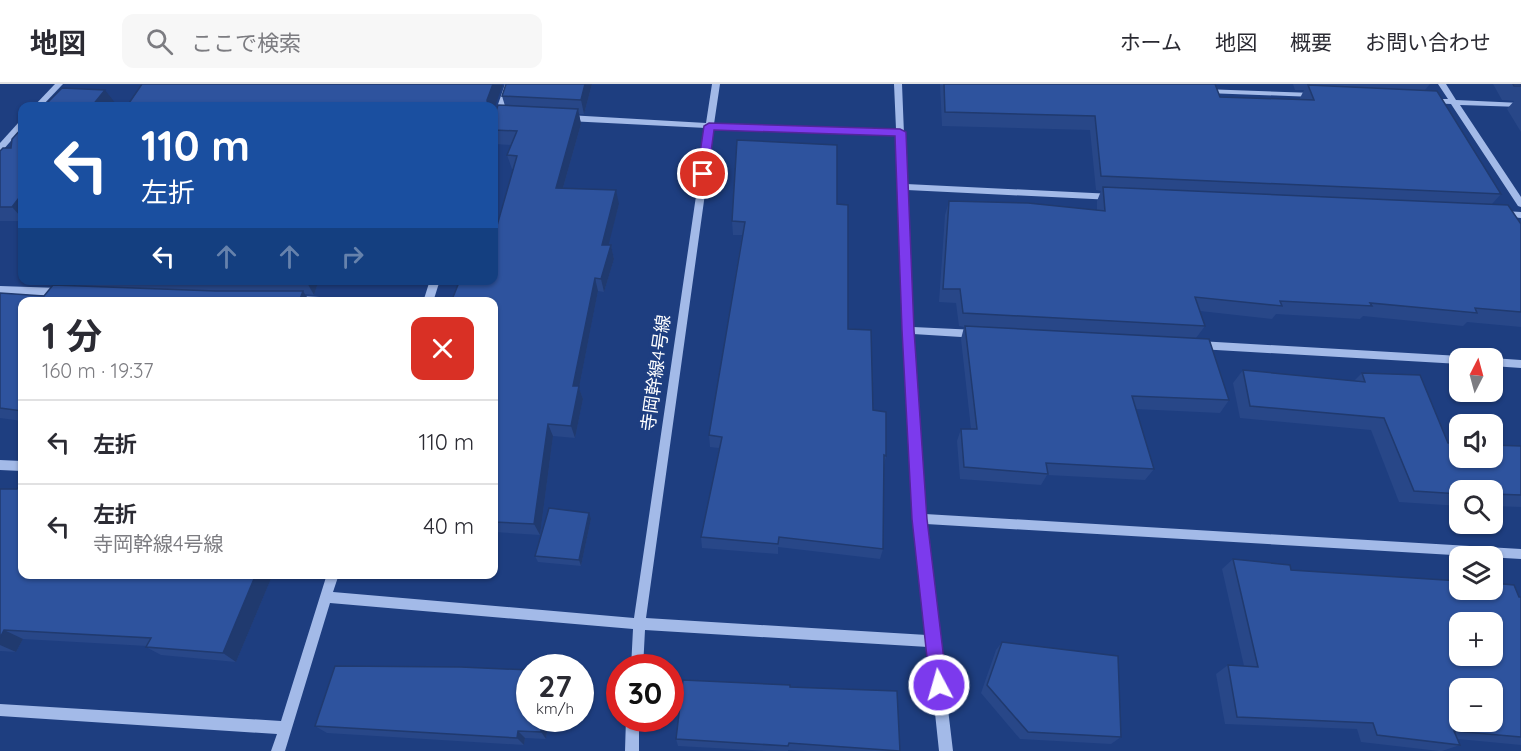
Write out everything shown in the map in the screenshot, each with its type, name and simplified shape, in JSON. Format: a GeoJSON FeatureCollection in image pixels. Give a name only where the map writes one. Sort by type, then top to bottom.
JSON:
{"type":"FeatureCollection","features":[{"type":"Feature","properties":{"kind":"street"},"geometry":{"type":"LineString","coordinates":[[42,102],[59,84]]}},
{"type":"Feature","properties":{"kind":"street"},"geometry":{"type":"LineString","coordinates":[[509,84],[498,114],[510,114]]}},
{"type":"Feature","properties":{"kind":"street","name":"寺岡幹線4号線"},"geometry":{"type":"LineString","coordinates":[[638,654],[639,624],[716,84]]}},
{"type":"Feature","properties":{"kind":"street"},"geometry":{"type":"LineString","coordinates":[[898,84],[908,330],[920,519],[946,751]]}},
{"type":"Feature","properties":{"kind":"street"},"geometry":{"type":"LineString","coordinates":[[1442,84],[1521,204]]}},
{"type":"Feature","properties":{"kind":"street"},"geometry":{"type":"LineString","coordinates":[[1194,90],[1324,96]]}},
{"type":"Feature","properties":{"kind":"street"},"geometry":{"type":"LineString","coordinates":[[1418,100],[1521,105]]}},
{"type":"Feature","properties":{"kind":"street"},"geometry":{"type":"LineString","coordinates":[[556,117],[709,126],[900,132]]}},
{"type":"Feature","properties":{"kind":"street"},"geometry":{"type":"LineString","coordinates":[[0,148],[18,128]]}},
{"type":"Feature","properties":{"kind":"street"},"geometry":{"type":"LineString","coordinates":[[0,156],[11,156]]}},
{"type":"Feature","properties":{"kind":"street"},"geometry":{"type":"LineString","coordinates":[[903,187],[1129,197]]}},
{"type":"Feature","properties":{"kind":"street"},"geometry":{"type":"LineString","coordinates":[[1497,214],[1521,215]]}},
{"type":"Feature","properties":{"kind":"street"},"geometry":{"type":"LineString","coordinates":[[0,290],[68,292]]}},
{"type":"Feature","properties":{"kind":"street"},"geometry":{"type":"LineString","coordinates":[[908,330],[992,335]]}},
{"type":"Feature","properties":{"kind":"street"},"geometry":{"type":"LineString","coordinates":[[1183,344],[1449,359]]}},
{"type":"Feature","properties":{"kind":"street"},"geometry":{"type":"LineString","coordinates":[[1503,363],[1521,364]]}},
{"type":"Feature","properties":{"kind":"street"},"geometry":{"type":"LineString","coordinates":[[0,465],[18,466]]}},
{"type":"Feature","properties":{"kind":"street"},"geometry":{"type":"LineString","coordinates":[[920,519],[1521,554]]}},
{"type":"Feature","properties":{"kind":"street"},"geometry":{"type":"LineString","coordinates":[[278,751],[331,579]]}},
{"type":"Feature","properties":{"kind":"street"},"geometry":{"type":"LineString","coordinates":[[326,597],[639,624],[934,641]]}},
{"type":"Feature","properties":{"kind":"street"},"geometry":{"type":"LineString","coordinates":[[0,710],[285,728]]}},
{"type":"Feature","properties":{"kind":"street"},"geometry":{"type":"LineString","coordinates":[[632,751],[633,732]]}},
{"type":"Feature","properties":{"kind":"building"},"geometry":{"type":"Polygon","coordinates":[[[142,84],[493,84],[487,102],[130,102],[142,84]]]}},
{"type":"Feature","properties":{"kind":"building"},"geometry":{"type":"Polygon","coordinates":[[[506,84],[585,84],[581,100],[502,96],[506,84]]]}},
{"type":"Feature","properties":{"kind":"building"},"geometry":{"type":"Polygon","coordinates":[[[944,84],[1215,84],[1220,97],[1314,100],[1308,85],[1437,91],[1501,194],[1101,176],[1095,116],[945,112],[944,84]]]}},
{"type":"Feature","properties":{"kind":"building"},"geometry":{"type":"Polygon","coordinates":[[[62,88],[105,90],[95,102],[48,102],[62,88]]]}},
{"type":"Feature","properties":{"kind":"building"},"geometry":{"type":"Polygon","coordinates":[[[498,105],[578,109],[556,188],[616,190],[602,245],[611,245],[601,279],[595,278],[573,386],[579,386],[571,426],[548,424],[534,524],[498,522],[498,297],[453,297],[458,285],[498,285],[498,222],[517,156],[507,155],[517,131],[498,130],[498,105]]]}},
{"type":"Feature","properties":{"kind":"building"},"geometry":{"type":"Polygon","coordinates":[[[18,132],[18,199],[12,207],[0,207],[0,151],[3,148],[11,148],[12,139],[18,132]]]}},
{"type":"Feature","properties":{"kind":"building"},"geometry":{"type":"Polygon","coordinates":[[[737,140],[837,145],[837,204],[848,205],[848,329],[871,330],[873,410],[886,412],[883,549],[779,537],[778,544],[701,537],[722,437],[709,435],[745,222],[732,221],[737,140]]]}},
{"type":"Feature","properties":{"kind":"building"},"geometry":{"type":"Polygon","coordinates":[[[1103,187],[1508,205],[1521,224],[1521,312],[1475,308],[1477,313],[1370,303],[1372,306],[1280,301],[1282,306],[1195,297],[1205,326],[963,313],[960,289],[943,289],[949,201],[1028,203],[1105,211],[1103,187]]]}},
{"type":"Feature","properties":{"kind":"building"},"geometry":{"type":"Polygon","coordinates":[[[53,285],[215,291],[303,291],[301,297],[18,297],[18,410],[0,408],[0,293],[44,296],[53,285]]]}},
{"type":"Feature","properties":{"kind":"building"},"geometry":{"type":"Polygon","coordinates":[[[965,326],[1209,339],[1229,400],[1132,396],[1154,469],[1046,463],[1048,474],[964,467],[961,429],[977,429],[965,326]]]}},
{"type":"Feature","properties":{"kind":"building"},"geometry":{"type":"Polygon","coordinates":[[[1243,370],[1365,382],[1362,373],[1420,375],[1449,443],[1449,468],[1503,468],[1503,445],[1521,446],[1521,495],[1503,494],[1503,480],[1449,480],[1449,493],[1414,491],[1384,418],[1250,406],[1243,370]]]}},
{"type":"Feature","properties":{"kind":"building"},"geometry":{"type":"Polygon","coordinates":[[[0,489],[17,489],[18,579],[254,579],[223,653],[146,647],[151,638],[4,630],[0,638],[0,489]]]}},
{"type":"Feature","properties":{"kind":"building"},"geometry":{"type":"Polygon","coordinates":[[[549,508],[589,513],[579,560],[535,556],[549,508]]]}},
{"type":"Feature","properties":{"kind":"building"},"geometry":{"type":"Polygon","coordinates":[[[1233,559],[1290,565],[1291,570],[1449,580],[1449,600],[1503,600],[1503,584],[1514,585],[1521,597],[1521,737],[1465,732],[1503,732],[1503,678],[1449,678],[1449,732],[1454,732],[1460,745],[1377,735],[1373,723],[1237,717],[1228,665],[1258,667],[1233,559]]]}},
{"type":"Feature","properties":{"kind":"building"},"geometry":{"type":"Polygon","coordinates":[[[1002,642],[1118,656],[1121,737],[1028,732],[987,685],[1002,642]]]}},
{"type":"Feature","properties":{"kind":"building"},"geometry":{"type":"Polygon","coordinates":[[[335,666],[516,669],[517,738],[315,726],[335,666]]]}},
{"type":"Feature","properties":{"kind":"building"},"geometry":{"type":"Polygon","coordinates":[[[684,680],[897,691],[900,751],[789,743],[788,746],[676,739],[677,732],[684,732],[684,680]]]}},
{"type":"Feature","properties":{"kind":"route"},"geometry":{"type":"LineString","coordinates":[[703,174],[709,126],[900,132],[908,330],[920,519],[939,685]]}}]}
